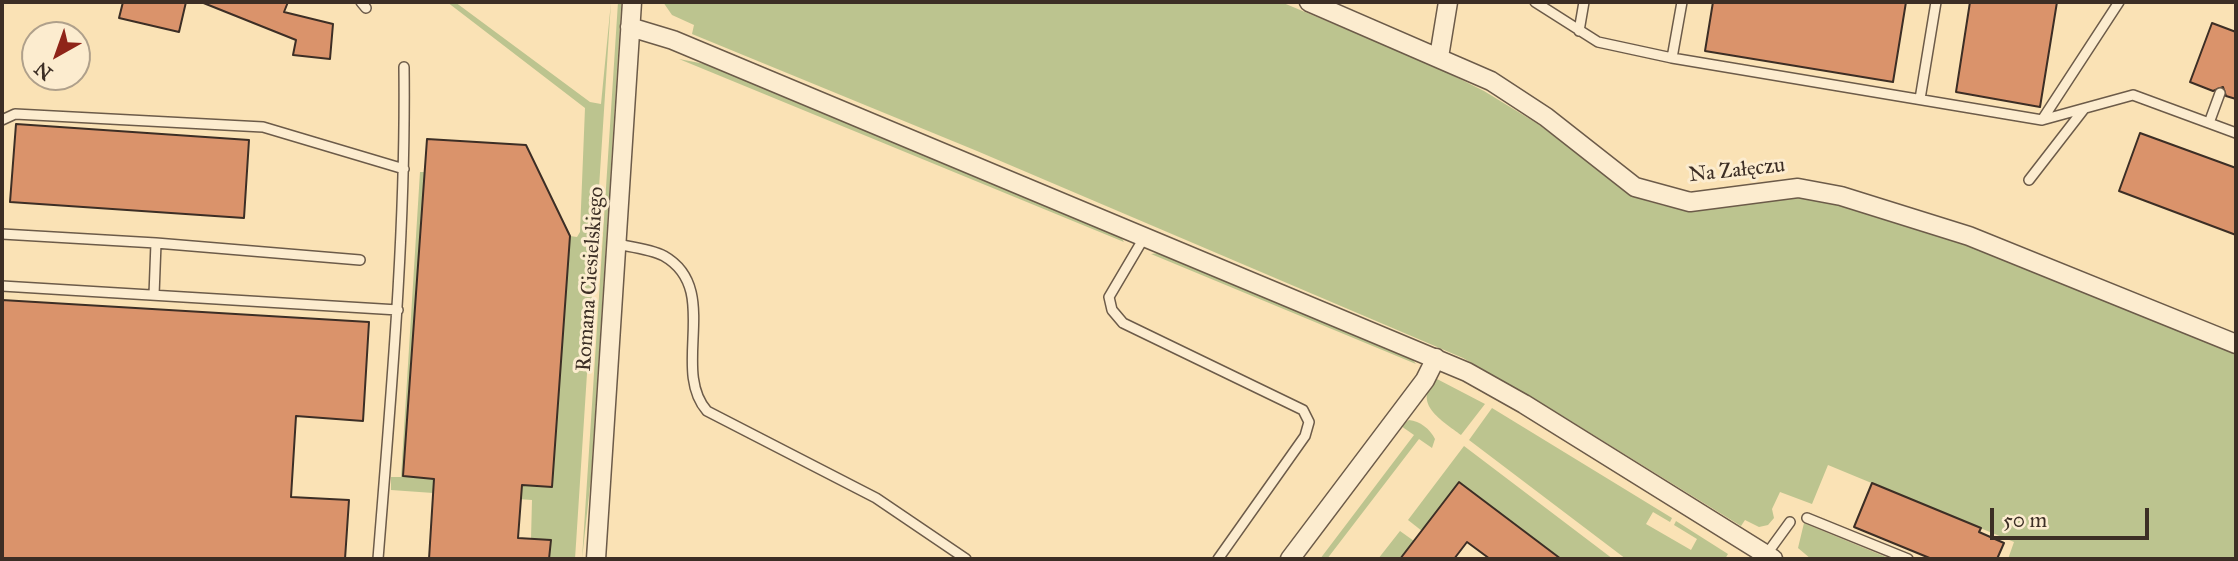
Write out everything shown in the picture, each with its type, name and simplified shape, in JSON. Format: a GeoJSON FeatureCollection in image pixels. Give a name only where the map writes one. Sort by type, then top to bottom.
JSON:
{"type":"FeatureCollection","features":[{"type":"Feature","properties":{"kind":"street","name":"Romana Ciesielskiego"},"geometry":{"type":"LineString","coordinates":[[596,559],[632,2]]}},
{"type":"Feature","properties":{"kind":"street","name":"Na Załęczu"},"geometry":{"type":"LineString","coordinates":[[1309,2],[1491,81],[1531,106],[1635,187],[1690,202],[1798,188],[1841,196],[1969,236],[2236,344]]}},
{"type":"Feature","properties":{"kind":"street"},"geometry":{"type":"LineString","coordinates":[[1439,57],[1448,2]]}},
{"type":"Feature","properties":{"kind":"street"},"geometry":{"type":"LineString","coordinates":[[630,27],[653,32],[1436,358],[1524,404],[1767,558]]}},
{"type":"Feature","properties":{"kind":"street"},"geometry":{"type":"LineString","coordinates":[[1290,559],[1425,380],[1436,358]]}},
{"type":"Feature","properties":{"kind":"lane"},"geometry":{"type":"LineString","coordinates":[[1535,2],[1579,31],[1608,45],[1672,58],[2042,120],[2133,95],[2236,133]]}},
{"type":"Feature","properties":{"kind":"lane"},"geometry":{"type":"LineString","coordinates":[[1579,31],[1584,2]]}},
{"type":"Feature","properties":{"kind":"lane"},"geometry":{"type":"LineString","coordinates":[[1672,58],[1682,2]]}},
{"type":"Feature","properties":{"kind":"lane"},"geometry":{"type":"LineString","coordinates":[[1920,99],[1936,2]]}},
{"type":"Feature","properties":{"kind":"lane"},"geometry":{"type":"LineString","coordinates":[[2042,120],[2119,2]]}},
{"type":"Feature","properties":{"kind":"lane"},"geometry":{"type":"LineString","coordinates":[[378,559],[398,310],[404,169],[404,67]]}},
{"type":"Feature","properties":{"kind":"lane"},"geometry":{"type":"LineString","coordinates":[[2209,123],[2220,93]]}},
{"type":"Feature","properties":{"kind":"lane"},"geometry":{"type":"LineString","coordinates":[[2029,180],[2084,108]]}},
{"type":"Feature","properties":{"kind":"lane"},"geometry":{"type":"LineString","coordinates":[[2,120],[15,114],[263,127],[404,169]]}},
{"type":"Feature","properties":{"kind":"lane"},"geometry":{"type":"LineString","coordinates":[[2,234],[156,243],[360,260]]}},
{"type":"Feature","properties":{"kind":"lane"},"geometry":{"type":"LineString","coordinates":[[1145,236],[1109,296],[1112,310],[1123,323],[1303,410],[1309,422],[1306,436],[1218,559]]}},
{"type":"Feature","properties":{"kind":"lane"},"geometry":{"type":"LineString","coordinates":[[154,296],[156,243]]}},
{"type":"Feature","properties":{"kind":"lane"},"geometry":{"type":"LineString","coordinates":[[616,244],[663,255],[679,269],[696,316],[695,389],[707,411],[876,498],[966,559]]}},
{"type":"Feature","properties":{"kind":"lane"},"geometry":{"type":"LineString","coordinates":[[2,286],[398,310]]}},
{"type":"Feature","properties":{"kind":"lane"},"geometry":{"type":"LineString","coordinates":[[1807,518],[1908,559]]}},
{"type":"Feature","properties":{"kind":"lane"},"geometry":{"type":"LineString","coordinates":[[1767,558],[1790,522]]}},
{"type":"Feature","properties":{"kind":"green space"},"geometry":{"type":"Polygon","coordinates":[[[447,2],[455,2],[590,102],[601,104],[611,2],[575,559],[549,559],[550,540],[531,539],[532,500],[391,490],[391,477],[401,477],[420,172],[425,172],[403,476],[552,486],[570,236],[577,237],[580,232],[585,108],[447,2]]]}},
{"type":"Feature","properties":{"kind":"green space"},"geometry":{"type":"Polygon","coordinates":[[[618,2],[621,2],[621,8],[591,477],[582,559],[618,2]]]}},
{"type":"Feature","properties":{"kind":"green space"},"geometry":{"type":"Polygon","coordinates":[[[663,2],[1281,2],[1432,65],[1484,91],[1538,124],[1628,192],[1647,201],[1665,206],[1696,207],[1812,194],[1950,239],[2236,352],[2236,559],[2008,559],[2014,542],[1828,465],[1812,504],[1780,492],[1772,509],[1774,518],[1768,525],[1759,527],[1745,520],[1741,526],[1540,402],[1463,358],[977,151],[692,34],[694,25],[672,15],[663,2]]]}},
{"type":"Feature","properties":{"kind":"green space"},"geometry":{"type":"Polygon","coordinates":[[[679,59],[705,64],[1121,237],[1124,242],[679,59]]]}},
{"type":"Feature","properties":{"kind":"green space"},"geometry":{"type":"Polygon","coordinates":[[[1158,253],[1412,359],[1416,364],[1151,254],[1158,253]]]}},
{"type":"Feature","properties":{"kind":"green space"},"geometry":{"type":"Polygon","coordinates":[[[1437,379],[1485,404],[1461,435],[1438,417],[1428,404],[1427,396],[1437,379]]]}},
{"type":"Feature","properties":{"kind":"green space"},"geometry":{"type":"Polygon","coordinates":[[[1492,408],[1672,518],[1670,522],[1653,512],[1646,524],[1691,550],[1697,539],[1674,525],[1676,521],[1728,554],[1725,559],[1626,559],[1469,440],[1492,408]]]}},
{"type":"Feature","properties":{"kind":"green space"},"geometry":{"type":"Polygon","coordinates":[[[1409,420],[1421,424],[1430,432],[1435,439],[1432,448],[1419,439],[1327,559],[1320,559],[1414,435],[1401,426],[1409,420]]]}},
{"type":"Feature","properties":{"kind":"green space"},"geometry":{"type":"Polygon","coordinates":[[[1464,446],[1613,559],[1561,559],[1459,482],[1422,531],[1408,520],[1464,446]]]}},
{"type":"Feature","properties":{"kind":"green space"},"geometry":{"type":"Polygon","coordinates":[[[1804,523],[1891,559],[1811,559],[1798,548],[1804,523]]]}},
{"type":"Feature","properties":{"kind":"green space"},"geometry":{"type":"Polygon","coordinates":[[[1400,531],[1414,541],[1400,559],[1378,559],[1400,531]]]}},
{"type":"Feature","properties":{"kind":"building"},"geometry":{"type":"Polygon","coordinates":[[[123,2],[186,2],[179,32],[119,18],[123,2]]]}},
{"type":"Feature","properties":{"kind":"building"},"geometry":{"type":"Polygon","coordinates":[[[201,2],[288,2],[284,12],[333,24],[330,59],[293,55],[296,40],[201,2]]]}},
{"type":"Feature","properties":{"kind":"building"},"geometry":{"type":"Polygon","coordinates":[[[1713,2],[1906,2],[1893,82],[1705,51],[1713,2]]]}},
{"type":"Feature","properties":{"kind":"building"},"geometry":{"type":"Polygon","coordinates":[[[1970,2],[2057,2],[2040,107],[1956,92],[1970,2]]]}},
{"type":"Feature","properties":{"kind":"building"},"geometry":{"type":"Polygon","coordinates":[[[2212,23],[2236,32],[2236,99],[2226,96],[2223,87],[2213,91],[2190,82],[2212,23]]]}},
{"type":"Feature","properties":{"kind":"building"},"geometry":{"type":"Polygon","coordinates":[[[16,124],[249,140],[244,218],[10,202],[16,124]]]}},
{"type":"Feature","properties":{"kind":"building"},"geometry":{"type":"Polygon","coordinates":[[[2140,133],[2236,168],[2236,235],[2119,191],[2140,133]]]}},
{"type":"Feature","properties":{"kind":"building"},"geometry":{"type":"Polygon","coordinates":[[[427,139],[526,145],[570,236],[552,487],[522,485],[518,538],[551,540],[549,559],[429,559],[434,479],[403,476],[427,139]]]}},
{"type":"Feature","properties":{"kind":"building"},"geometry":{"type":"Polygon","coordinates":[[[2,300],[369,322],[363,421],[296,416],[291,497],[349,500],[345,559],[2,559],[2,300]]]}},
{"type":"Feature","properties":{"kind":"building"},"geometry":{"type":"Polygon","coordinates":[[[1459,482],[1561,559],[1490,559],[1467,542],[1454,559],[1400,559],[1459,482]]]}},
{"type":"Feature","properties":{"kind":"building"},"geometry":{"type":"Polygon","coordinates":[[[1872,483],[1981,528],[1979,532],[2004,543],[1997,559],[1932,559],[1854,527],[1872,483]]]}}]}
